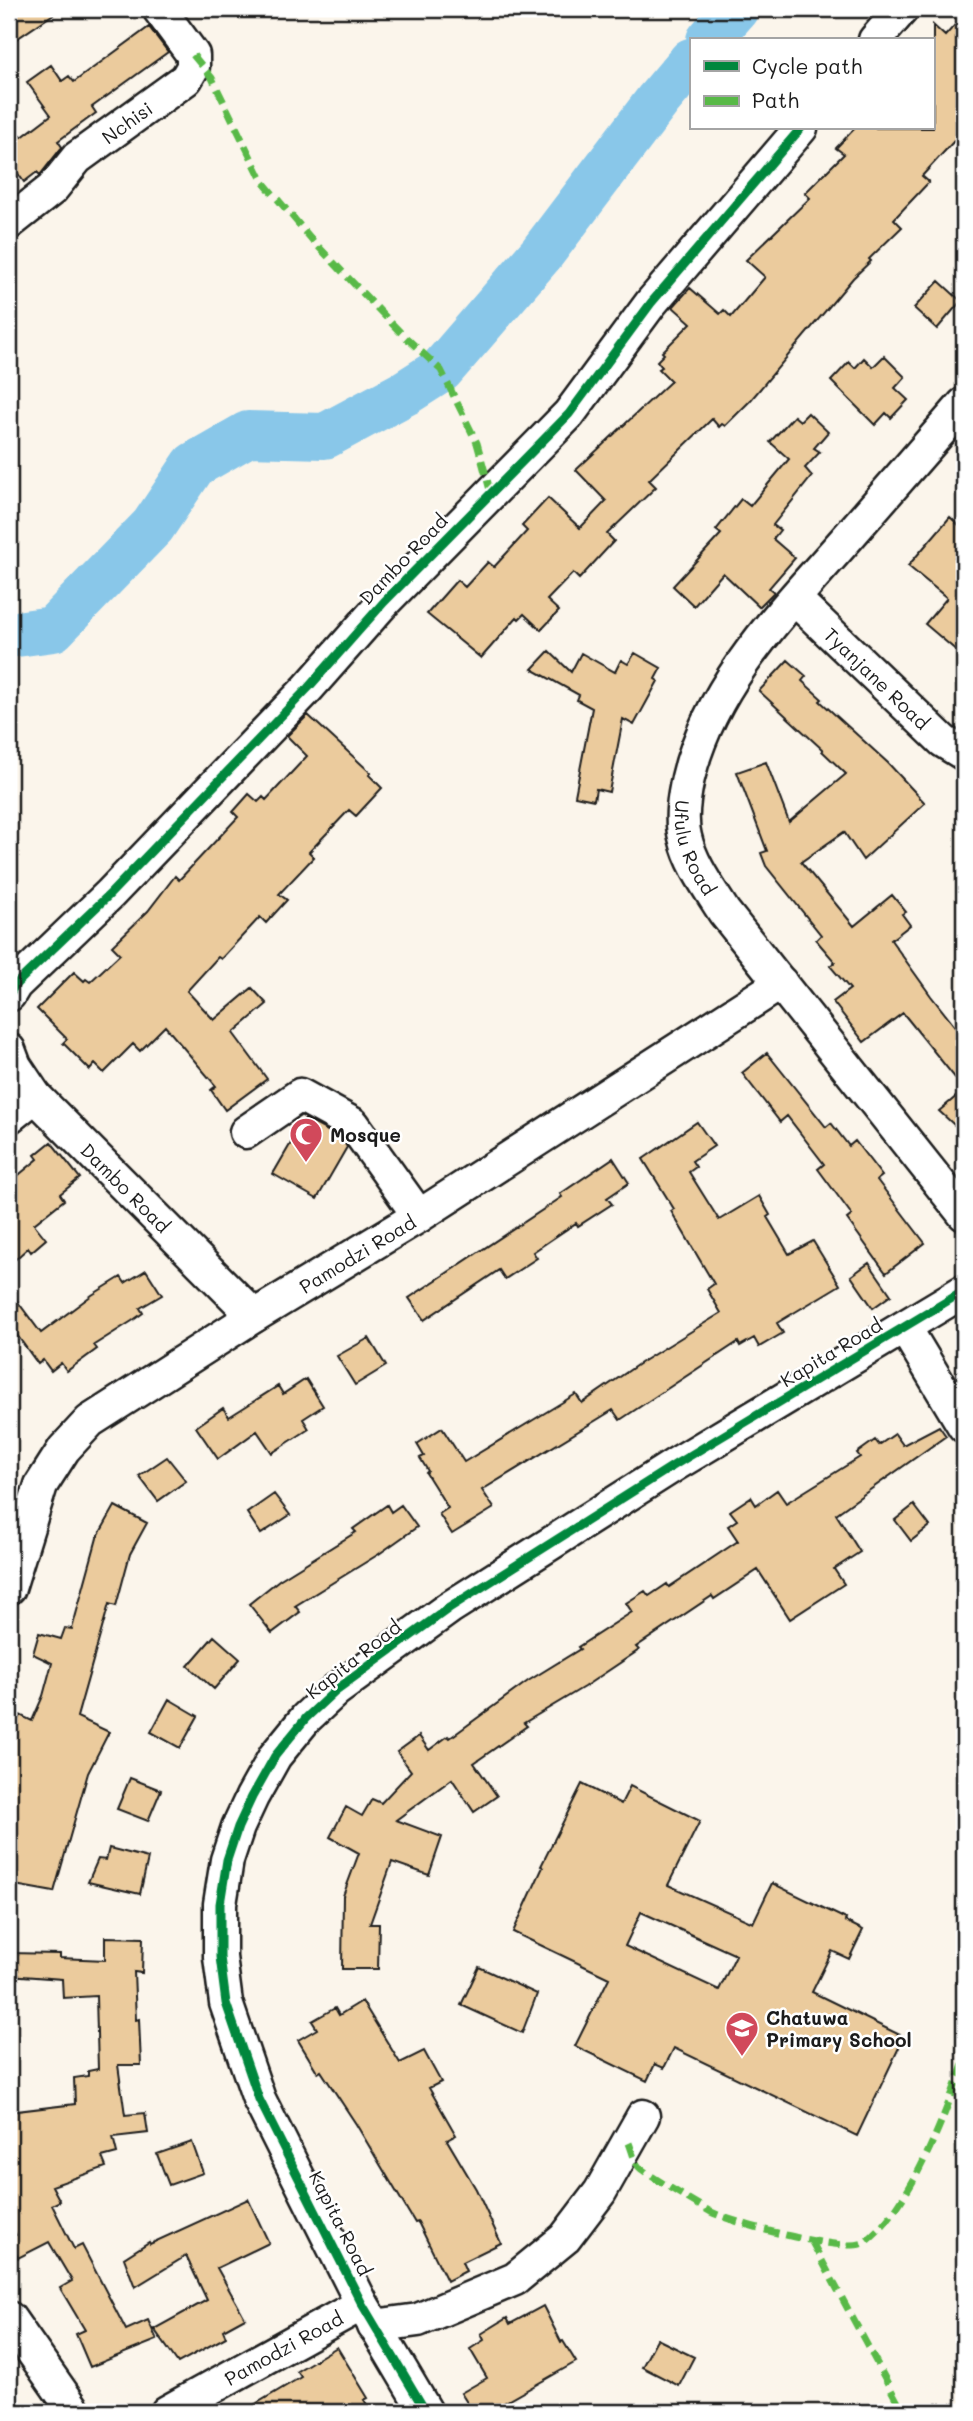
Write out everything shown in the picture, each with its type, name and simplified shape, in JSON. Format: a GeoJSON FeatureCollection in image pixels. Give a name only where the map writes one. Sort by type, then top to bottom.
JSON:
{"type":"FeatureCollection","features":[{"type":"Feature","properties":{"kind":"street","name":"Nchisi"},"geometry":{"type":"LineString","coordinates":[[9,223],[52,189],[77,158],[186,79],[193,67],[193,55],[159,9]]}},
{"type":"Feature","properties":{"kind":"street"},"geometry":{"type":"LineString","coordinates":[[877,38],[902,9]]}},
{"type":"Feature","properties":{"kind":"street","name":"Dambo Road"},"geometry":{"type":"LineString","coordinates":[[9,995],[15,985],[110,894],[308,688],[384,602],[569,414],[651,303],[799,130]]}},
{"type":"Feature","properties":{"kind":"street","name":"Ufulu Road"},"geometry":{"type":"LineString","coordinates":[[964,404],[794,598],[742,665],[705,727],[692,762],[684,797],[684,836],[699,873],[724,912],[964,1214]]}},
{"type":"Feature","properties":{"kind":"street","name":"Tyanjane Road"},"geometry":{"type":"LineString","coordinates":[[794,598],[943,741],[964,754]]}},
{"type":"Feature","properties":{"kind":"street","name":"Pamodzi Road"},"geometry":{"type":"LineString","coordinates":[[9,1588],[41,1485],[64,1449],[90,1421],[254,1316],[419,1216],[781,983]]}},
{"type":"Feature","properties":{"kind":"street","name":"Dambo Road"},"geometry":{"type":"LineString","coordinates":[[9,1051],[15,1066],[35,1096],[254,1316]]}},
{"type":"Feature","properties":{"kind":"street"},"geometry":{"type":"LineString","coordinates":[[246,1132],[300,1095],[353,1124],[419,1216]]}},
{"type":"Feature","properties":{"kind":"street"},"geometry":{"type":"LineString","coordinates":[[9,1117],[35,1096]]}},
{"type":"Feature","properties":{"kind":"street","name":"Kapita Road"},"geometry":{"type":"LineString","coordinates":[[426,2412],[368,2315],[259,2099],[226,2003],[220,1957],[220,1904],[227,1860],[238,1827],[275,1756],[298,1728],[336,1690],[449,1608],[676,1464],[964,1291]]}},
{"type":"Feature","properties":{"kind":"street"},"geometry":{"type":"LineString","coordinates":[[905,1328],[964,1426]]}},
{"type":"Feature","properties":{"kind":"street"},"geometry":{"type":"LineString","coordinates":[[368,2315],[418,2320],[515,2279],[565,2238],[600,2192],[643,2116]]}},
{"type":"Feature","properties":{"kind":"street","name":"Pamodzi Road"},"geometry":{"type":"LineString","coordinates":[[167,2412],[368,2315]]}},
{"type":"Feature","properties":{"kind":"street"},"geometry":{"type":"LineString","coordinates":[[9,2318],[75,2412]]}},
{"type":"Feature","properties":{"kind":"building"},"geometry":{"type":"Polygon","coordinates":[[[9,9],[61,9],[9,44],[9,9]]]}},
{"type":"Feature","properties":{"kind":"building"},"geometry":{"type":"Polygon","coordinates":[[[964,15],[964,130],[922,176],[929,182],[894,219],[902,227],[869,259],[871,261],[853,278],[750,401],[725,426],[722,424],[719,427],[712,419],[649,480],[656,487],[607,534],[614,541],[579,579],[573,573],[547,600],[559,611],[541,630],[524,614],[519,619],[517,617],[481,658],[427,614],[457,580],[465,587],[488,562],[494,567],[527,531],[522,526],[548,498],[580,528],[606,501],[576,470],[671,381],[659,369],[662,367],[657,361],[664,354],[662,352],[691,323],[673,307],[690,288],[720,314],[724,310],[731,317],[765,277],[746,260],[810,198],[805,193],[844,154],[836,148],[853,130],[934,130],[933,25],[945,36],[964,15]]]}},
{"type":"Feature","properties":{"kind":"building"},"geometry":{"type":"Polygon","coordinates":[[[149,27],[168,52],[92,107],[96,113],[58,141],[62,147],[40,175],[37,172],[24,182],[9,161],[9,143],[20,134],[22,137],[51,115],[27,82],[51,65],[62,81],[69,76],[74,82],[149,27]]]}},
{"type":"Feature","properties":{"kind":"building"},"geometry":{"type":"Polygon","coordinates":[[[939,281],[961,301],[937,329],[914,308],[939,281]]]}},
{"type":"Feature","properties":{"kind":"building"},"geometry":{"type":"Polygon","coordinates":[[[884,356],[905,377],[895,388],[908,400],[891,418],[886,413],[875,425],[831,381],[849,362],[855,368],[864,358],[873,367],[884,356]]]}},
{"type":"Feature","properties":{"kind":"building"},"geometry":{"type":"Polygon","coordinates":[[[808,413],[828,432],[814,448],[820,452],[805,468],[812,476],[773,525],[780,530],[773,539],[795,558],[769,588],[774,592],[759,607],[723,573],[694,606],[673,586],[721,534],[716,530],[741,499],[750,506],[789,459],[770,442],[794,416],[800,421],[808,413]]]}},
{"type":"Feature","properties":{"kind":"building"},"geometry":{"type":"Polygon","coordinates":[[[950,517],[964,530],[964,546],[955,557],[964,564],[964,657],[925,624],[947,598],[908,566],[950,517]]]}},
{"type":"Feature","properties":{"kind":"building"},"geometry":{"type":"Polygon","coordinates":[[[549,651],[571,672],[581,653],[615,672],[621,660],[628,664],[635,653],[661,668],[655,679],[658,681],[634,725],[623,719],[609,792],[596,789],[594,800],[575,796],[592,708],[577,700],[579,695],[532,669],[549,651]]]}},
{"type":"Feature","properties":{"kind":"building"},"geometry":{"type":"Polygon","coordinates":[[[788,660],[806,676],[802,681],[822,699],[820,701],[888,763],[925,803],[863,860],[844,832],[801,862],[854,926],[892,895],[906,912],[902,914],[910,925],[891,940],[964,1038],[964,1089],[903,1013],[864,1042],[833,1002],[850,989],[830,966],[835,962],[816,940],[821,935],[766,866],[761,853],[767,851],[737,772],[766,762],[789,822],[846,774],[759,691],[788,660]]]}},
{"type":"Feature","properties":{"kind":"building"},"geometry":{"type":"Polygon","coordinates":[[[308,715],[371,773],[369,775],[382,788],[356,816],[349,810],[309,852],[314,857],[279,894],[287,900],[266,923],[260,917],[187,991],[214,1020],[252,988],[267,1004],[233,1033],[267,1079],[225,1110],[211,1090],[216,1086],[165,1026],[140,1051],[133,1044],[104,1073],[95,1064],[90,1070],[63,1043],[67,1039],[37,1009],[74,972],[84,981],[86,979],[90,982],[120,954],[112,946],[148,911],[175,876],[179,880],[238,817],[233,812],[249,794],[258,802],[263,797],[266,800],[307,756],[287,736],[308,715]]]}},
{"type":"Feature","properties":{"kind":"building"},"geometry":{"type":"Polygon","coordinates":[[[767,1053],[826,1127],[831,1123],[849,1146],[855,1141],[882,1176],[877,1180],[925,1243],[886,1273],[847,1219],[852,1215],[818,1169],[824,1164],[787,1116],[780,1122],[742,1073],[767,1053]]]}},
{"type":"Feature","properties":{"kind":"building"},"geometry":{"type":"Polygon","coordinates":[[[964,1090],[964,1134],[939,1111],[964,1090]]]}},
{"type":"Feature","properties":{"kind":"building"},"geometry":{"type":"Polygon","coordinates":[[[305,1119],[341,1138],[347,1147],[317,1199],[273,1174],[305,1119]]]}},
{"type":"Feature","properties":{"kind":"building"},"geometry":{"type":"Polygon","coordinates":[[[697,1122],[714,1146],[692,1161],[696,1167],[689,1172],[719,1220],[759,1196],[770,1215],[767,1217],[789,1254],[813,1241],[840,1285],[777,1323],[783,1333],[759,1347],[754,1338],[740,1346],[738,1342],[620,1420],[613,1410],[482,1490],[494,1508],[452,1534],[439,1514],[448,1508],[426,1473],[428,1471],[420,1458],[424,1456],[417,1444],[442,1428],[464,1462],[576,1394],[582,1403],[721,1313],[707,1289],[714,1284],[671,1211],[674,1209],[643,1159],[697,1122]]]}},
{"type":"Feature","properties":{"kind":"building"},"geometry":{"type":"Polygon","coordinates":[[[51,1142],[80,1178],[60,1194],[64,1200],[34,1224],[46,1239],[31,1252],[28,1248],[9,1265],[9,1183],[38,1159],[35,1155],[51,1142]]]}},
{"type":"Feature","properties":{"kind":"building"},"geometry":{"type":"Polygon","coordinates":[[[613,1158],[629,1183],[607,1198],[612,1204],[578,1226],[576,1223],[533,1252],[537,1258],[505,1279],[499,1270],[424,1320],[409,1298],[562,1197],[560,1194],[613,1158]]]}},
{"type":"Feature","properties":{"kind":"building"},"geometry":{"type":"Polygon","coordinates":[[[869,1263],[891,1295],[873,1308],[851,1276],[869,1263]]]}},
{"type":"Feature","properties":{"kind":"building"},"geometry":{"type":"Polygon","coordinates":[[[146,1270],[162,1295],[140,1308],[143,1313],[94,1345],[97,1349],[67,1371],[61,1363],[51,1371],[43,1360],[38,1364],[9,1324],[9,1290],[41,1333],[121,1277],[125,1283],[146,1270]]]}},
{"type":"Feature","properties":{"kind":"building"},"geometry":{"type":"Polygon","coordinates":[[[369,1338],[386,1366],[355,1385],[337,1356],[369,1338]]]}},
{"type":"Feature","properties":{"kind":"building"},"geometry":{"type":"Polygon","coordinates":[[[306,1379],[323,1406],[303,1419],[309,1429],[272,1453],[257,1431],[218,1459],[196,1427],[223,1408],[229,1417],[278,1386],[283,1394],[306,1379]]]}},
{"type":"Feature","properties":{"kind":"building"},"geometry":{"type":"Polygon","coordinates":[[[939,1426],[946,1436],[836,1514],[860,1552],[834,1569],[844,1584],[790,1619],[758,1570],[714,1599],[712,1596],[636,1647],[639,1650],[524,1723],[527,1726],[474,1763],[497,1796],[474,1812],[452,1779],[396,1820],[442,1837],[429,1875],[392,1862],[370,1924],[379,1924],[378,1969],[342,1969],[343,1896],[359,1853],[330,1837],[346,1807],[362,1816],[372,1799],[381,1803],[411,1771],[397,1752],[419,1736],[429,1750],[448,1736],[450,1738],[528,1681],[632,1612],[626,1603],[645,1591],[649,1596],[667,1584],[669,1587],[738,1541],[728,1526],[737,1520],[730,1511],[751,1497],[756,1505],[777,1490],[786,1503],[860,1457],[857,1453],[875,1440],[879,1445],[895,1434],[903,1445],[939,1426]]]}},
{"type":"Feature","properties":{"kind":"building"},"geometry":{"type":"Polygon","coordinates":[[[167,1457],[186,1481],[158,1501],[139,1476],[167,1457]]]}},
{"type":"Feature","properties":{"kind":"building"},"geometry":{"type":"Polygon","coordinates":[[[274,1494],[290,1515],[261,1534],[247,1513],[274,1494]]]}},
{"type":"Feature","properties":{"kind":"building"},"geometry":{"type":"Polygon","coordinates":[[[387,1505],[391,1512],[401,1505],[417,1527],[295,1606],[300,1612],[272,1633],[249,1604],[279,1580],[356,1532],[353,1529],[387,1505]]]}},
{"type":"Feature","properties":{"kind":"building"},"geometry":{"type":"Polygon","coordinates":[[[914,1505],[930,1526],[911,1541],[895,1520],[914,1505]]]}},
{"type":"Feature","properties":{"kind":"building"},"geometry":{"type":"Polygon","coordinates":[[[115,1506],[147,1523],[130,1554],[116,1606],[109,1604],[77,1717],[109,1732],[88,1773],[54,1892],[9,1884],[9,1720],[16,1723],[20,1715],[32,1721],[43,1696],[52,1663],[33,1654],[39,1633],[61,1639],[65,1628],[72,1629],[97,1538],[115,1506]]]}},
{"type":"Feature","properties":{"kind":"building"},"geometry":{"type":"Polygon","coordinates":[[[214,1636],[240,1659],[214,1689],[188,1666],[214,1636]]]}},
{"type":"Feature","properties":{"kind":"building"},"geometry":{"type":"Polygon","coordinates":[[[169,1699],[198,1716],[180,1748],[151,1732],[169,1699]]]}},
{"type":"Feature","properties":{"kind":"building"},"geometry":{"type":"Polygon","coordinates":[[[130,1778],[161,1790],[148,1821],[117,1809],[130,1778]]]}},
{"type":"Feature","properties":{"kind":"building"},"geometry":{"type":"Polygon","coordinates":[[[582,1784],[621,1804],[630,1786],[700,1821],[668,1885],[753,1923],[772,1883],[863,1930],[849,1959],[832,1951],[812,1992],[904,2037],[857,2136],[674,2048],[664,2068],[655,2064],[647,2081],[575,2046],[609,1978],[513,1932],[543,1867],[541,1866],[582,1784]],[[641,1912],[625,1946],[719,1990],[736,1955],[641,1912]]]}},
{"type":"Feature","properties":{"kind":"building"},"geometry":{"type":"Polygon","coordinates":[[[109,1848],[148,1858],[140,1894],[88,1882],[98,1859],[106,1860],[109,1848]]]}},
{"type":"Feature","properties":{"kind":"building"},"geometry":{"type":"Polygon","coordinates":[[[105,1937],[143,1938],[142,1973],[134,1972],[141,2065],[118,2065],[125,2115],[145,2113],[148,2133],[113,2137],[117,2153],[102,2157],[106,2167],[52,2186],[60,2201],[52,2205],[74,2249],[82,2245],[126,2330],[148,2320],[157,2340],[90,2367],[76,2334],[85,2330],[60,2288],[72,2281],[49,2242],[18,2258],[9,2238],[16,2235],[9,2220],[9,2112],[75,2104],[74,2078],[88,2076],[88,2071],[98,2069],[96,1996],[63,1998],[62,1979],[9,1975],[9,1953],[60,1954],[60,1958],[105,1960],[105,1937]]]}},
{"type":"Feature","properties":{"kind":"building"},"geometry":{"type":"Polygon","coordinates":[[[479,1967],[537,1994],[522,2033],[461,2005],[479,1967]]]}},
{"type":"Feature","properties":{"kind":"building"},"geometry":{"type":"Polygon","coordinates":[[[362,2001],[400,2063],[424,2051],[441,2082],[429,2088],[456,2135],[447,2140],[476,2189],[501,2243],[462,2262],[466,2271],[447,2281],[418,2222],[415,2223],[356,2124],[321,2071],[318,2073],[298,2040],[317,2029],[312,2021],[335,2008],[339,2015],[362,2001]]]}},
{"type":"Feature","properties":{"kind":"building"},"geometry":{"type":"Polygon","coordinates":[[[192,2142],[203,2173],[169,2185],[157,2154],[192,2142]]]}},
{"type":"Feature","properties":{"kind":"building"},"geometry":{"type":"Polygon","coordinates":[[[248,2199],[269,2243],[217,2268],[245,2318],[223,2330],[226,2337],[178,2363],[154,2329],[207,2300],[186,2256],[135,2287],[124,2258],[149,2242],[150,2244],[248,2199]]]}},
{"type":"Feature","properties":{"kind":"building"},"geometry":{"type":"Polygon","coordinates":[[[543,2306],[561,2342],[563,2341],[576,2362],[488,2412],[473,2412],[461,2393],[487,2378],[470,2349],[484,2340],[481,2334],[507,2318],[510,2324],[543,2306]]]}},
{"type":"Feature","properties":{"kind":"building"},"geometry":{"type":"Polygon","coordinates":[[[657,2339],[694,2357],[679,2386],[642,2367],[657,2339]]]}},
{"type":"Feature","properties":{"kind":"building"},"geometry":{"type":"Polygon","coordinates":[[[337,2347],[368,2398],[364,2400],[372,2412],[242,2412],[301,2377],[297,2371],[337,2347]]]}},
{"type":"Feature","properties":{"kind":"waterway"},"geometry":{"type":"LineString","coordinates":[[711,38],[736,9]]}},
{"type":"Feature","properties":{"kind":"waterway"},"geometry":{"type":"LineString","coordinates":[[9,635],[53,629],[153,526],[194,465],[248,434],[325,436],[405,393],[441,370],[542,253],[658,100],[690,62]]}},
{"type":"Feature","properties":{"kind":"marked path"},"geometry":{"type":"LineString","coordinates":[[193,55],[212,78],[263,182],[314,242],[400,332],[441,370],[477,443],[491,494]]}},
{"type":"Feature","properties":{"kind":"marked path"},"geometry":{"type":"LineString","coordinates":[[629,2143],[639,2167],[711,2212],[790,2236],[854,2245],[865,2242],[882,2226],[912,2183],[925,2159],[964,2062]]}},
{"type":"Feature","properties":{"kind":"marked path"},"geometry":{"type":"LineString","coordinates":[[812,2242],[903,2412]]}},
{"type":"Feature","properties":{"kind":"cycle path"},"geometry":{"type":"LineString","coordinates":[[9,995],[15,985],[110,894],[308,688],[384,602],[569,414],[651,303],[799,130]]}},
{"type":"Feature","properties":{"kind":"cycle path"},"geometry":{"type":"LineString","coordinates":[[426,2412],[362,2304],[259,2099],[226,2003],[220,1957],[220,1904],[227,1860],[252,1797],[275,1756],[306,1718],[336,1690],[449,1608],[676,1464],[964,1291]]}},
{"type":"Feature","properties":{"kind":"place","name":"Mosque"},"geometry":{"type":"Point","coordinates":[306,1164]}},
{"type":"Feature","properties":{"kind":"place","name":"Chatuwa Primary School"},"geometry":{"type":"Point","coordinates":[742,2058]}}]}
